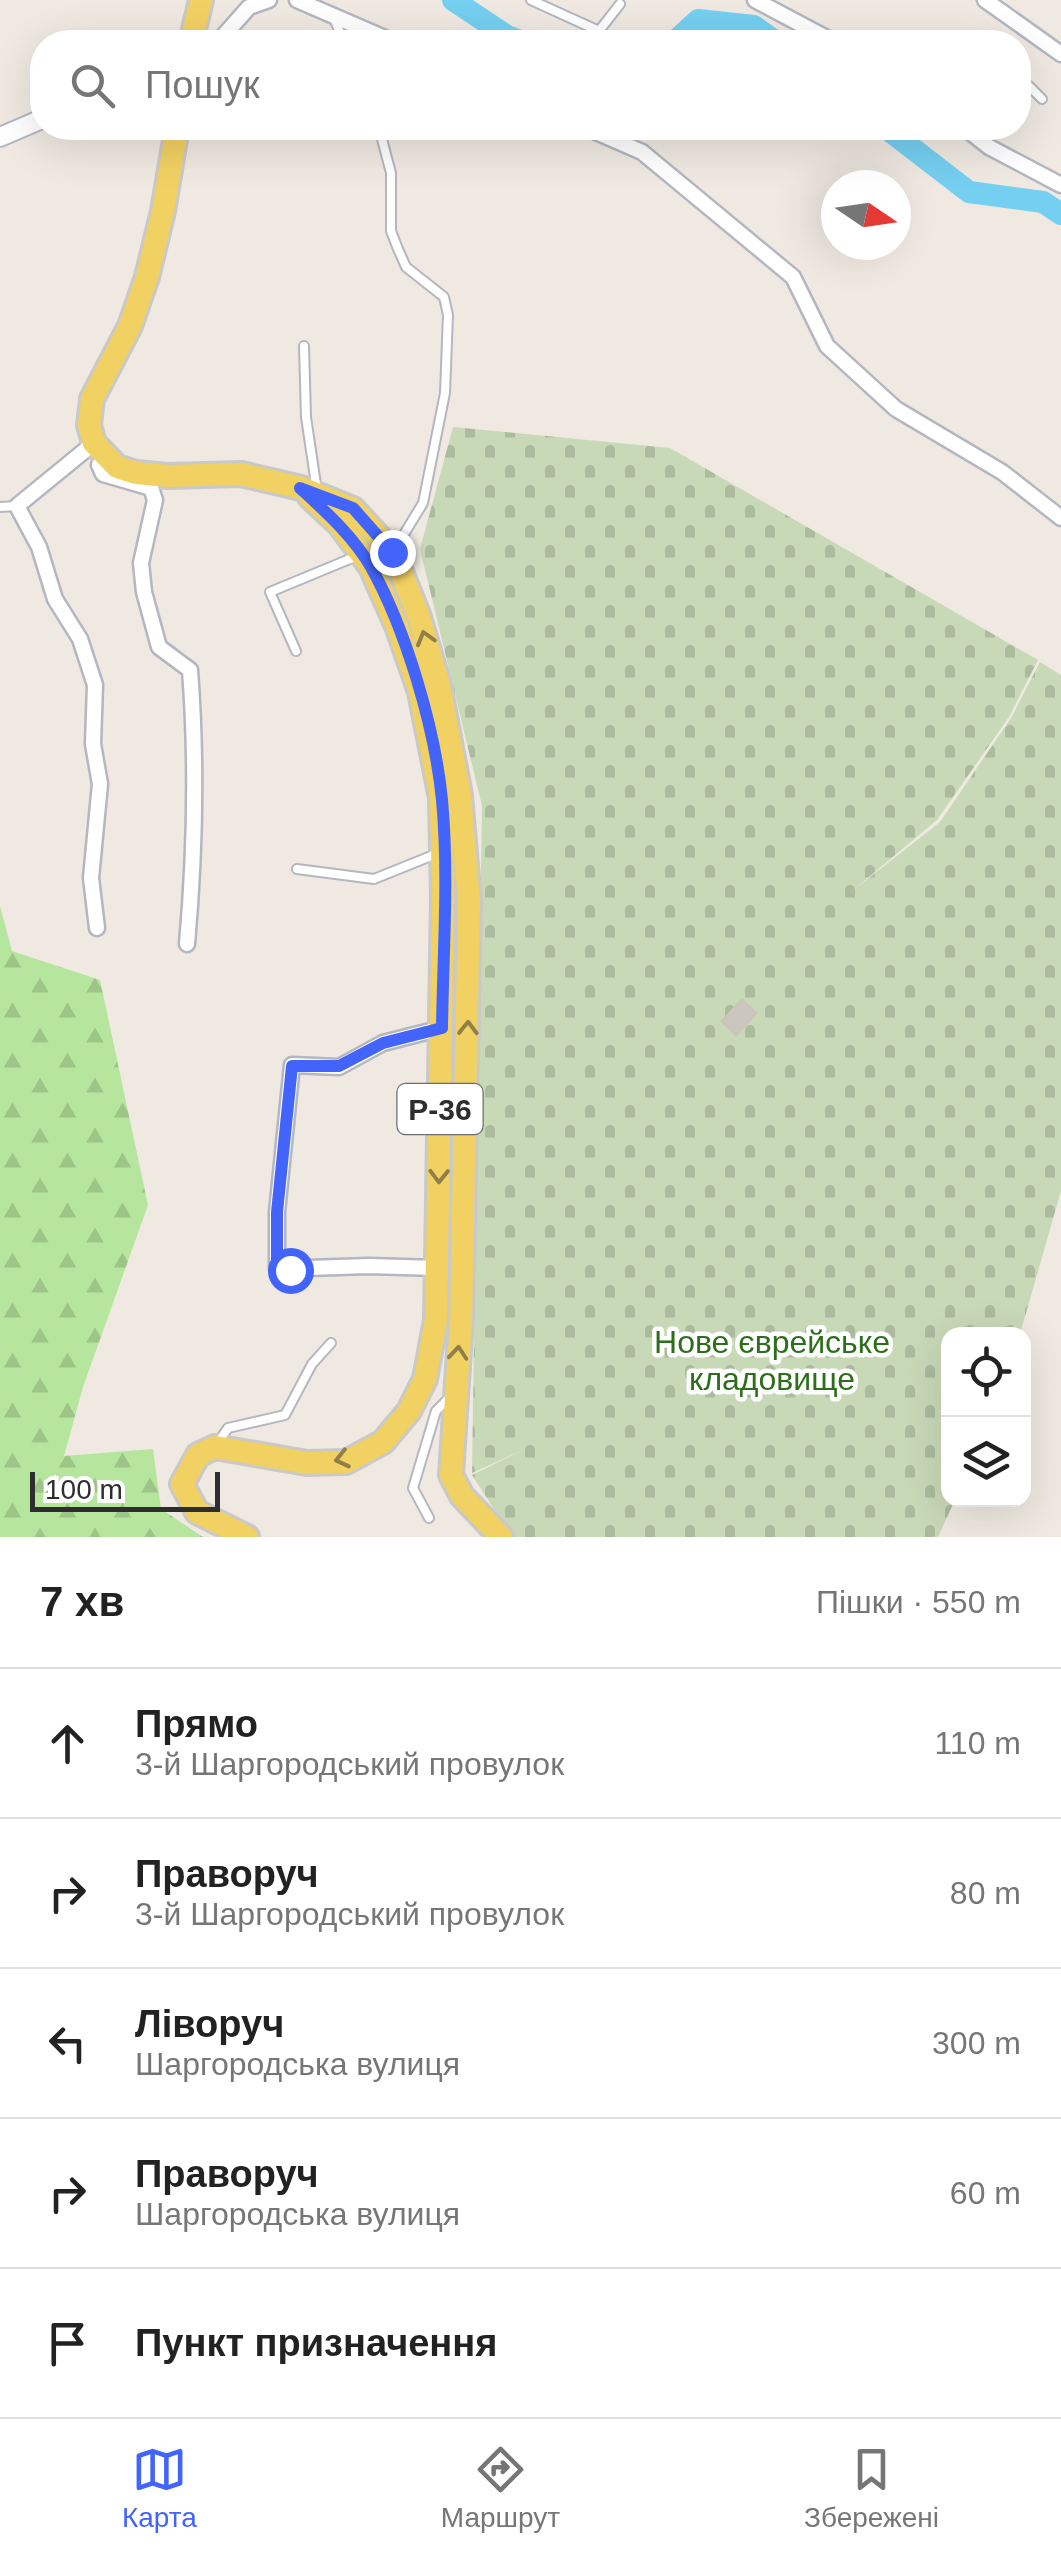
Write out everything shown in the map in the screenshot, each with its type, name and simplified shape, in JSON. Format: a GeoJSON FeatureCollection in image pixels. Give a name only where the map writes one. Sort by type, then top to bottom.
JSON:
{"type":"FeatureCollection","features":[{"type":"Feature","properties":{"kind":"main road"},"geometry":{"type":"LineString","coordinates":[[193,30],[201,0]]}},
{"type":"Feature","properties":{"kind":"main road"},"geometry":{"type":"LineString","coordinates":[[99,450],[89,425],[92,399],[130,326],[147,277],[174,140]]}},
{"type":"Feature","properties":{"kind":"main road","name":"Р-36"},"geometry":{"type":"LineString","coordinates":[[99,450],[117,466],[136,473],[242,474],[309,491],[353,508],[392,552],[419,617],[439,685],[467,848],[461,1320],[451,1475],[462,1496],[500,1537]]}},
{"type":"Feature","properties":{"kind":"main road","name":"Р-36"},"geometry":{"type":"LineString","coordinates":[[215,1448],[307,1463],[346,1462],[382,1442],[409,1411],[426,1379],[436,1320],[442,798],[420,692],[397,626],[371,567],[309,491]]}},
{"type":"Feature","properties":{"kind":"main road"},"geometry":{"type":"LineString","coordinates":[[215,1448],[198,1455],[182,1484],[197,1512],[247,1537]]}},
{"type":"Feature","properties":{"kind":"street"},"geometry":{"type":"LineString","coordinates":[[229,30],[249,7],[269,0]]}},
{"type":"Feature","properties":{"kind":"street"},"geometry":{"type":"LineString","coordinates":[[298,0],[366,30]]}},
{"type":"Feature","properties":{"kind":"street"},"geometry":{"type":"LineString","coordinates":[[755,0],[811,30]]}},
{"type":"Feature","properties":{"kind":"street"},"geometry":{"type":"LineString","coordinates":[[985,0],[1027,30]]}},
{"type":"Feature","properties":{"kind":"street"},"geometry":{"type":"LineString","coordinates":[[1031,33],[1061,54]]}},
{"type":"Feature","properties":{"kind":"street"},"geometry":{"type":"LineString","coordinates":[[0,137],[30,124]]}},
{"type":"Feature","properties":{"kind":"street"},"geometry":{"type":"LineString","coordinates":[[614,140],[642,152],[793,278],[828,346],[896,409],[1002,472],[1059,518]]}},
{"type":"Feature","properties":{"kind":"street"},"geometry":{"type":"LineString","coordinates":[[980,140],[1061,185]]}},
{"type":"Feature","properties":{"kind":"street"},"geometry":{"type":"LineString","coordinates":[[98,928],[90,878],[100,784],[92,744],[95,685],[80,640],[55,599],[39,548],[17,506],[99,450]]}},
{"type":"Feature","properties":{"kind":"street"},"geometry":{"type":"LineString","coordinates":[[99,450],[98,465],[103,474],[151,488],[155,500],[141,563],[144,592],[159,647],[190,670],[195,775],[187,944]]}},
{"type":"Feature","properties":{"kind":"street"},"geometry":{"type":"LineString","coordinates":[[437,1268],[277,1269],[277,1212],[292,1066],[339,1066],[383,1043],[442,1028]]}},
{"type":"Feature","properties":{"kind":"lane"},"geometry":{"type":"LineString","coordinates":[[531,0],[597,30]]}},
{"type":"Feature","properties":{"kind":"lane"},"geometry":{"type":"LineString","coordinates":[[600,30],[620,4]]}},
{"type":"Feature","properties":{"kind":"lane"},"geometry":{"type":"LineString","coordinates":[[334,16],[339,30]]}},
{"type":"Feature","properties":{"kind":"lane"},"geometry":{"type":"LineString","coordinates":[[1031,88],[1042,99]]}},
{"type":"Feature","properties":{"kind":"lane"},"geometry":{"type":"LineString","coordinates":[[382,140],[391,173],[391,230],[406,267],[444,297],[448,315],[445,393],[423,502],[392,552]]}},
{"type":"Feature","properties":{"kind":"lane"},"geometry":{"type":"LineString","coordinates":[[304,346],[309,491]]}},
{"type":"Feature","properties":{"kind":"lane"},"geometry":{"type":"LineString","coordinates":[[0,508],[17,506]]}},
{"type":"Feature","properties":{"kind":"lane"},"geometry":{"type":"LineString","coordinates":[[296,651],[270,592],[361,554]]}},
{"type":"Feature","properties":{"kind":"lane"},"geometry":{"type":"LineString","coordinates":[[297,869],[374,879],[426,860],[444,848]]}},
{"type":"Feature","properties":{"kind":"lane"},"geometry":{"type":"LineString","coordinates":[[215,1448],[228,1428],[285,1414],[312,1364],[331,1343]]}},
{"type":"Feature","properties":{"kind":"lane"},"geometry":{"type":"LineString","coordinates":[[429,1518],[413,1488],[436,1411],[455,1393]]}},
{"type":"Feature","properties":{"kind":"green space","name":"Нове єврейське кладовище"},"geometry":{"type":"Polygon","coordinates":[[[453,427],[670,448],[1038,660],[1009,717],[937,820],[851,892],[940,822],[1011,718],[1040,662],[1061,675],[1061,1191],[1022,1327],[941,1327],[941,1507],[952,1507],[938,1537],[512,1537],[472,1475],[525,1449],[472,1473],[482,806],[420,549],[453,427]]]}},
{"type":"Feature","properties":{"kind":"green space"},"geometry":{"type":"Polygon","coordinates":[[[0,906],[12,951],[100,980],[148,1205],[83,1387],[64,1456],[153,1449],[161,1509],[203,1537],[0,1537],[0,906]]]}},
{"type":"Feature","properties":{"kind":"building"},"geometry":{"type":"Polygon","coordinates":[[[742,1000],[756,1013],[736,1035],[722,1021],[742,1000]]]}},
{"type":"Feature","properties":{"kind":"waterway"},"geometry":{"type":"LineString","coordinates":[[453,0],[498,30]]}},
{"type":"Feature","properties":{"kind":"waterway"},"geometry":{"type":"LineString","coordinates":[[687,30],[698,20],[754,26],[760,30]]}},
{"type":"Feature","properties":{"kind":"waterway"},"geometry":{"type":"LineString","coordinates":[[902,140],[969,192],[1043,202],[1061,214]]}},
{"type":"Feature","properties":{"kind":"route"},"geometry":{"type":"LineString","coordinates":[[290,1270],[277,1269],[277,1212],[292,1066],[339,1066],[383,1043],[442,1028],[442,798],[420,692],[371,567],[339,524],[300,488],[353,508],[392,552]]}}]}
